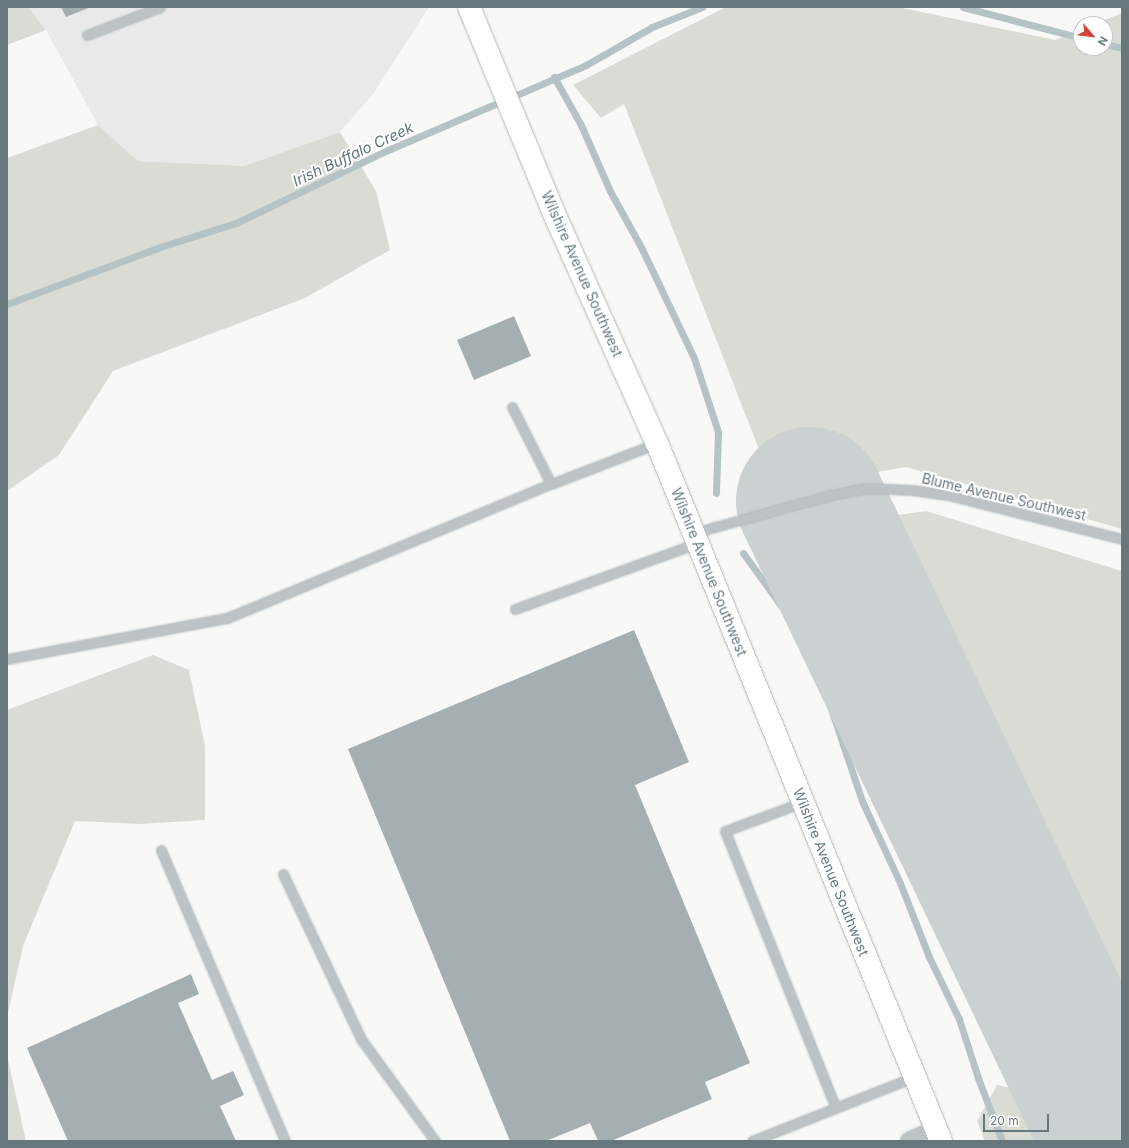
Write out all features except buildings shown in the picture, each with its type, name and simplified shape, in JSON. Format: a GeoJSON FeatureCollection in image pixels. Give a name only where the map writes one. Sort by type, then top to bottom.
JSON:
{"type":"FeatureCollection","features":[{"type":"Feature","properties":{"kind":"street","name":"Wilshire Avenue Southwest"},"geometry":{"type":"LineString","coordinates":[[469,8],[540,179],[656,443],[939,1136]]}},
{"type":"Feature","properties":{"kind":"street"},"geometry":{"type":"LineString","coordinates":[[910,1141],[939,1136]]}},
{"type":"Feature","properties":{"kind":"lane"},"geometry":{"type":"LineString","coordinates":[[87,36],[160,7]]}},
{"type":"Feature","properties":{"kind":"lane"},"geometry":{"type":"LineString","coordinates":[[512,407],[551,484]]}},
{"type":"Feature","properties":{"kind":"lane"},"geometry":{"type":"LineString","coordinates":[[7,659],[227,618],[439,533],[551,484],[656,443]]}},
{"type":"Feature","properties":{"kind":"lane","name":"Blume Avenue Southwest"},"geometry":{"type":"LineString","coordinates":[[515,609],[695,538],[831,495],[866,488],[912,490],[948,495],[1122,539]]}},
{"type":"Feature","properties":{"kind":"lane"},"geometry":{"type":"LineString","coordinates":[[803,802],[725,831],[836,1108]]}},
{"type":"Feature","properties":{"kind":"lane"},"geometry":{"type":"LineString","coordinates":[[161,850],[285,1141]]}},
{"type":"Feature","properties":{"kind":"lane"},"geometry":{"type":"LineString","coordinates":[[283,874],[361,1039],[436,1141]]}},
{"type":"Feature","properties":{"kind":"lane"},"geometry":{"type":"LineString","coordinates":[[752,1141],[914,1077]]}},
{"type":"Feature","properties":{"kind":"shaded area"},"geometry":{"type":"Polygon","coordinates":[[[7,7],[28,7],[46,30],[7,45],[7,7]]]}},
{"type":"Feature","properties":{"kind":"shaded area"},"geometry":{"type":"Polygon","coordinates":[[[28,7],[429,7],[373,94],[340,132],[244,166],[138,161],[98,125],[46,30],[28,7]]]}},
{"type":"Feature","properties":{"kind":"shaded area"},"geometry":{"type":"Polygon","coordinates":[[[726,7],[898,7],[1055,40],[1073,33],[1073,56],[1113,56],[1113,17],[1122,13],[1122,529],[906,467],[775,490],[624,104],[601,118],[573,85],[726,7]]]}},
{"type":"Feature","properties":{"kind":"shaded area"},"geometry":{"type":"Polygon","coordinates":[[[98,125],[138,161],[244,166],[340,132],[376,191],[390,250],[305,298],[113,371],[59,455],[7,491],[7,158],[98,125]]]}},
{"type":"Feature","properties":{"kind":"shaded area"},"geometry":{"type":"Polygon","coordinates":[[[926,511],[1122,571],[1122,1066],[855,521],[926,511]]]}},
{"type":"Feature","properties":{"kind":"shaded area"},"geometry":{"type":"Polygon","coordinates":[[[153,655],[189,670],[205,746],[205,820],[140,824],[75,821],[23,946],[7,1017],[7,710],[153,655]]]}},
{"type":"Feature","properties":{"kind":"shaded area"},"geometry":{"type":"Polygon","coordinates":[[[7,1055],[26,1141],[7,1141],[7,1055]]]}},
{"type":"Feature","properties":{"kind":"shaded area"},"geometry":{"type":"Polygon","coordinates":[[[997,1085],[1025,1091],[1057,1108],[1071,1141],[985,1141],[977,1121],[997,1085]]]}},
{"type":"Feature","properties":{"kind":"waterway","name":"Irish Buffalo Creek"},"geometry":{"type":"LineString","coordinates":[[7,304],[160,247],[236,223],[388,150],[586,65],[652,27],[702,7]]}},
{"type":"Feature","properties":{"kind":"waterway","name":"Irish Buffalo Creek"},"geometry":{"type":"LineString","coordinates":[[963,7],[1073,36]]}},
{"type":"Feature","properties":{"kind":"waterway","name":"Irish Buffalo Creek"},"geometry":{"type":"LineString","coordinates":[[1113,46],[1122,48]]}},
{"type":"Feature","properties":{"kind":"waterway"},"geometry":{"type":"LineString","coordinates":[[554,77],[581,125],[610,191],[642,249],[694,358],[718,432],[716,493]]}},
{"type":"Feature","properties":{"kind":"waterway"},"geometry":{"type":"LineString","coordinates":[[743,553],[793,622],[823,685],[862,801],[900,883],[929,957],[959,1019],[978,1078],[1002,1141]]}},
{"type":"Feature","properties":{"kind":"runway"},"geometry":{"type":"LineString","coordinates":[[810,501],[1116,1141]]}}]}
